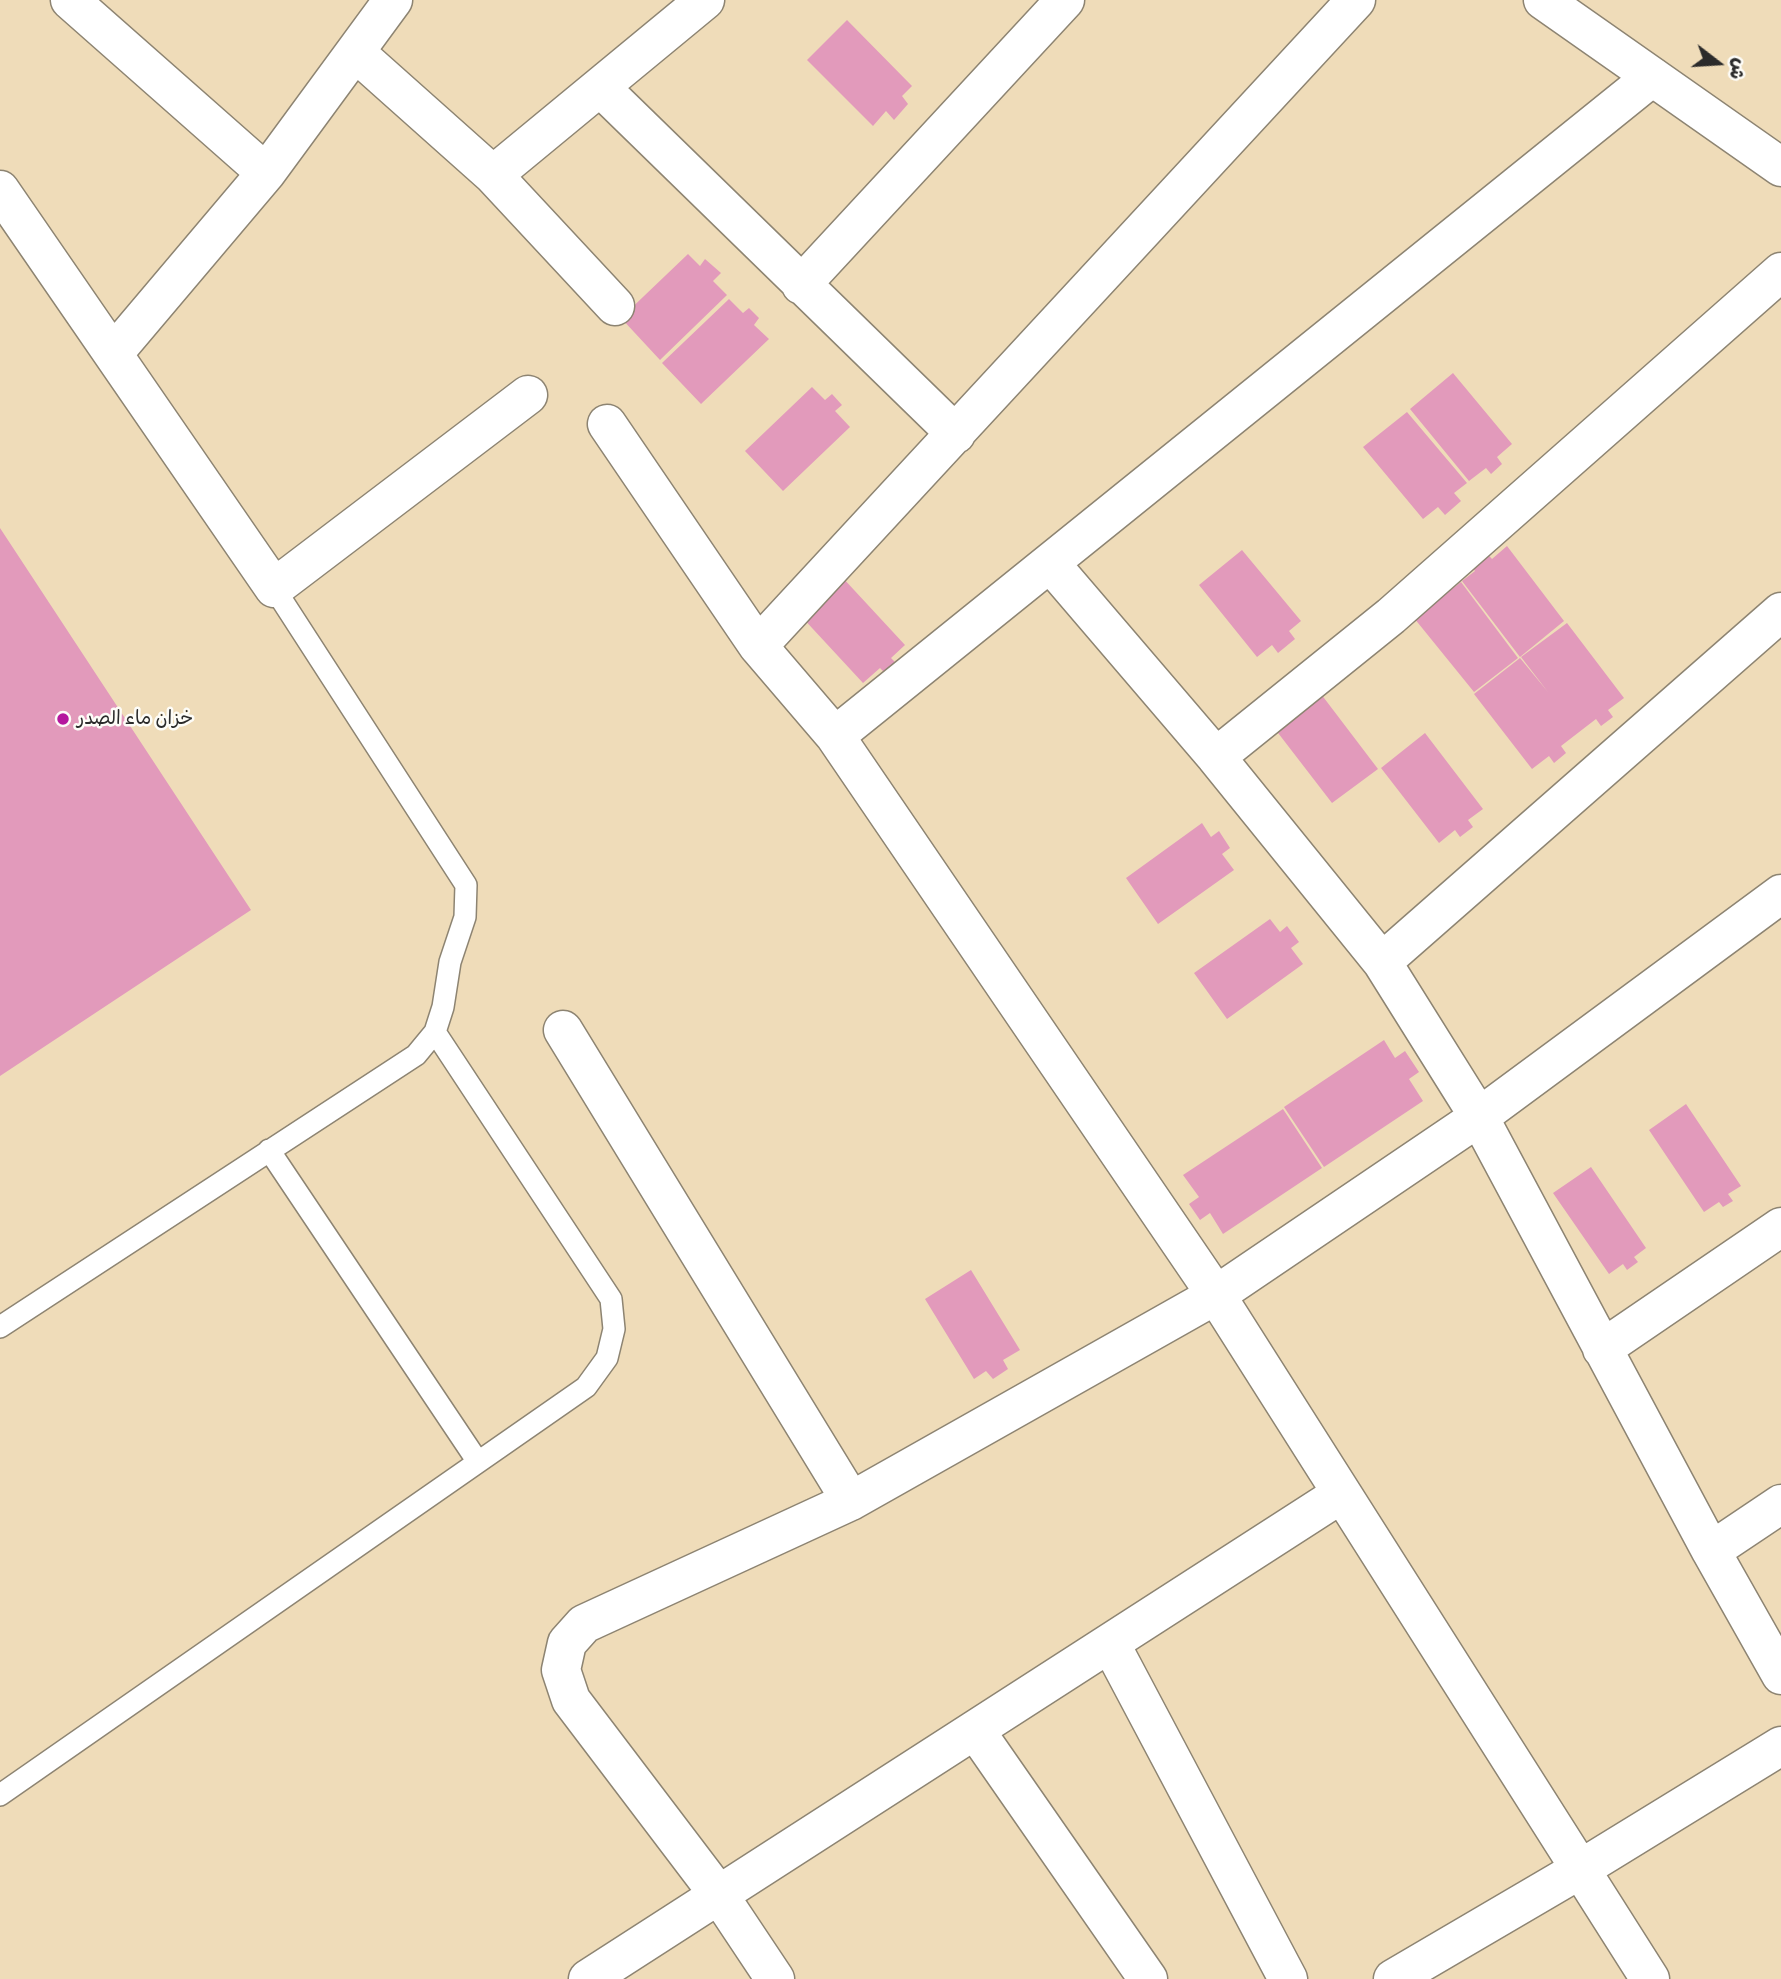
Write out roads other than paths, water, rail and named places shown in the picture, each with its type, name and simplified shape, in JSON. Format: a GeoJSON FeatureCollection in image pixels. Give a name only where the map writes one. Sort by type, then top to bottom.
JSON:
{"type":"FeatureCollection","features":[{"type":"Feature","properties":{"kind":"street"},"geometry":{"type":"LineString","coordinates":[[70,0],[266,173]]}},
{"type":"Feature","properties":{"kind":"street"},"geometry":{"type":"LineString","coordinates":[[113,354],[266,173],[393,0]]}},
{"type":"Feature","properties":{"kind":"street"},"geometry":{"type":"LineString","coordinates":[[493,175],[705,0]]}},
{"type":"Feature","properties":{"kind":"street"},"geometry":{"type":"LineString","coordinates":[[801,285],[1065,0]]}},
{"type":"Feature","properties":{"kind":"street"},"geometry":{"type":"LineString","coordinates":[[758,646],[1356,0]]}},
{"type":"Feature","properties":{"kind":"street"},"geometry":{"type":"LineString","coordinates":[[1543,0],[1781,167]]}},
{"type":"Feature","properties":{"kind":"street"},"geometry":{"type":"LineString","coordinates":[[355,52],[493,175],[615,306]]}},
{"type":"Feature","properties":{"kind":"street"},"geometry":{"type":"LineString","coordinates":[[835,736],[1652,76]]}},
{"type":"Feature","properties":{"kind":"street"},"geometry":{"type":"LineString","coordinates":[[600,87],[956,435]]}},
{"type":"Feature","properties":{"kind":"street"},"geometry":{"type":"LineString","coordinates":[[0,190],[274,588],[528,395]]}},
{"type":"Feature","properties":{"kind":"street"},"geometry":{"type":"LineString","coordinates":[[1216,757],[1391,616],[1781,272]]}},
{"type":"Feature","properties":{"kind":"street"},"geometry":{"type":"LineString","coordinates":[[607,424],[758,646],[835,736],[1216,1295],[1650,1979]]}},
{"type":"Feature","properties":{"kind":"street"},"geometry":{"type":"LineString","coordinates":[[1050,563],[1216,757],[1382,962],[1479,1117],[1711,1551],[1781,1675]]}},
{"type":"Feature","properties":{"kind":"street"},"geometry":{"type":"LineString","coordinates":[[1382,962],[1781,612]]}},
{"type":"Feature","properties":{"kind":"street"},"geometry":{"type":"LineString","coordinates":[[775,1979],[719,1895],[571,1700],[561,1670],[567,1643],[584,1624],[851,1501],[1216,1295],[1479,1117],[1781,894]]}},
{"type":"Feature","properties":{"kind":"street"},"geometry":{"type":"LineString","coordinates":[[563,1030],[851,1501]]}},
{"type":"Feature","properties":{"kind":"street"},"geometry":{"type":"LineString","coordinates":[[1602,1349],[1781,1227]]}},
{"type":"Feature","properties":{"kind":"street"},"geometry":{"type":"LineString","coordinates":[[588,1979],[1341,1494]]}},
{"type":"Feature","properties":{"kind":"street"},"geometry":{"type":"LineString","coordinates":[[1711,1551],[1781,1504]]}},
{"type":"Feature","properties":{"kind":"street"},"geometry":{"type":"LineString","coordinates":[[1111,1643],[1288,1979]]}},
{"type":"Feature","properties":{"kind":"street"},"geometry":{"type":"LineString","coordinates":[[975,1730],[1148,1979]]}},
{"type":"Feature","properties":{"kind":"street"},"geometry":{"type":"LineString","coordinates":[[1394,1979],[1781,1746]]}},
{"type":"Feature","properties":{"kind":"lane"},"geometry":{"type":"LineString","coordinates":[[0,1327],[416,1055],[435,1032],[443,1007],[450,962],[464,917],[466,885],[274,588]]}},
{"type":"Feature","properties":{"kind":"lane"},"geometry":{"type":"LineString","coordinates":[[0,1795],[586,1387],[607,1358],[614,1329],[611,1299],[435,1032]]}},
{"type":"Feature","properties":{"kind":"lane"},"geometry":{"type":"LineString","coordinates":[[269,1150],[478,1462]]}},
{"type":"Feature","properties":{"kind":"place","name":"خزان ماء الصدر"},"geometry":{"type":"Point","coordinates":[63,719]}}]}
